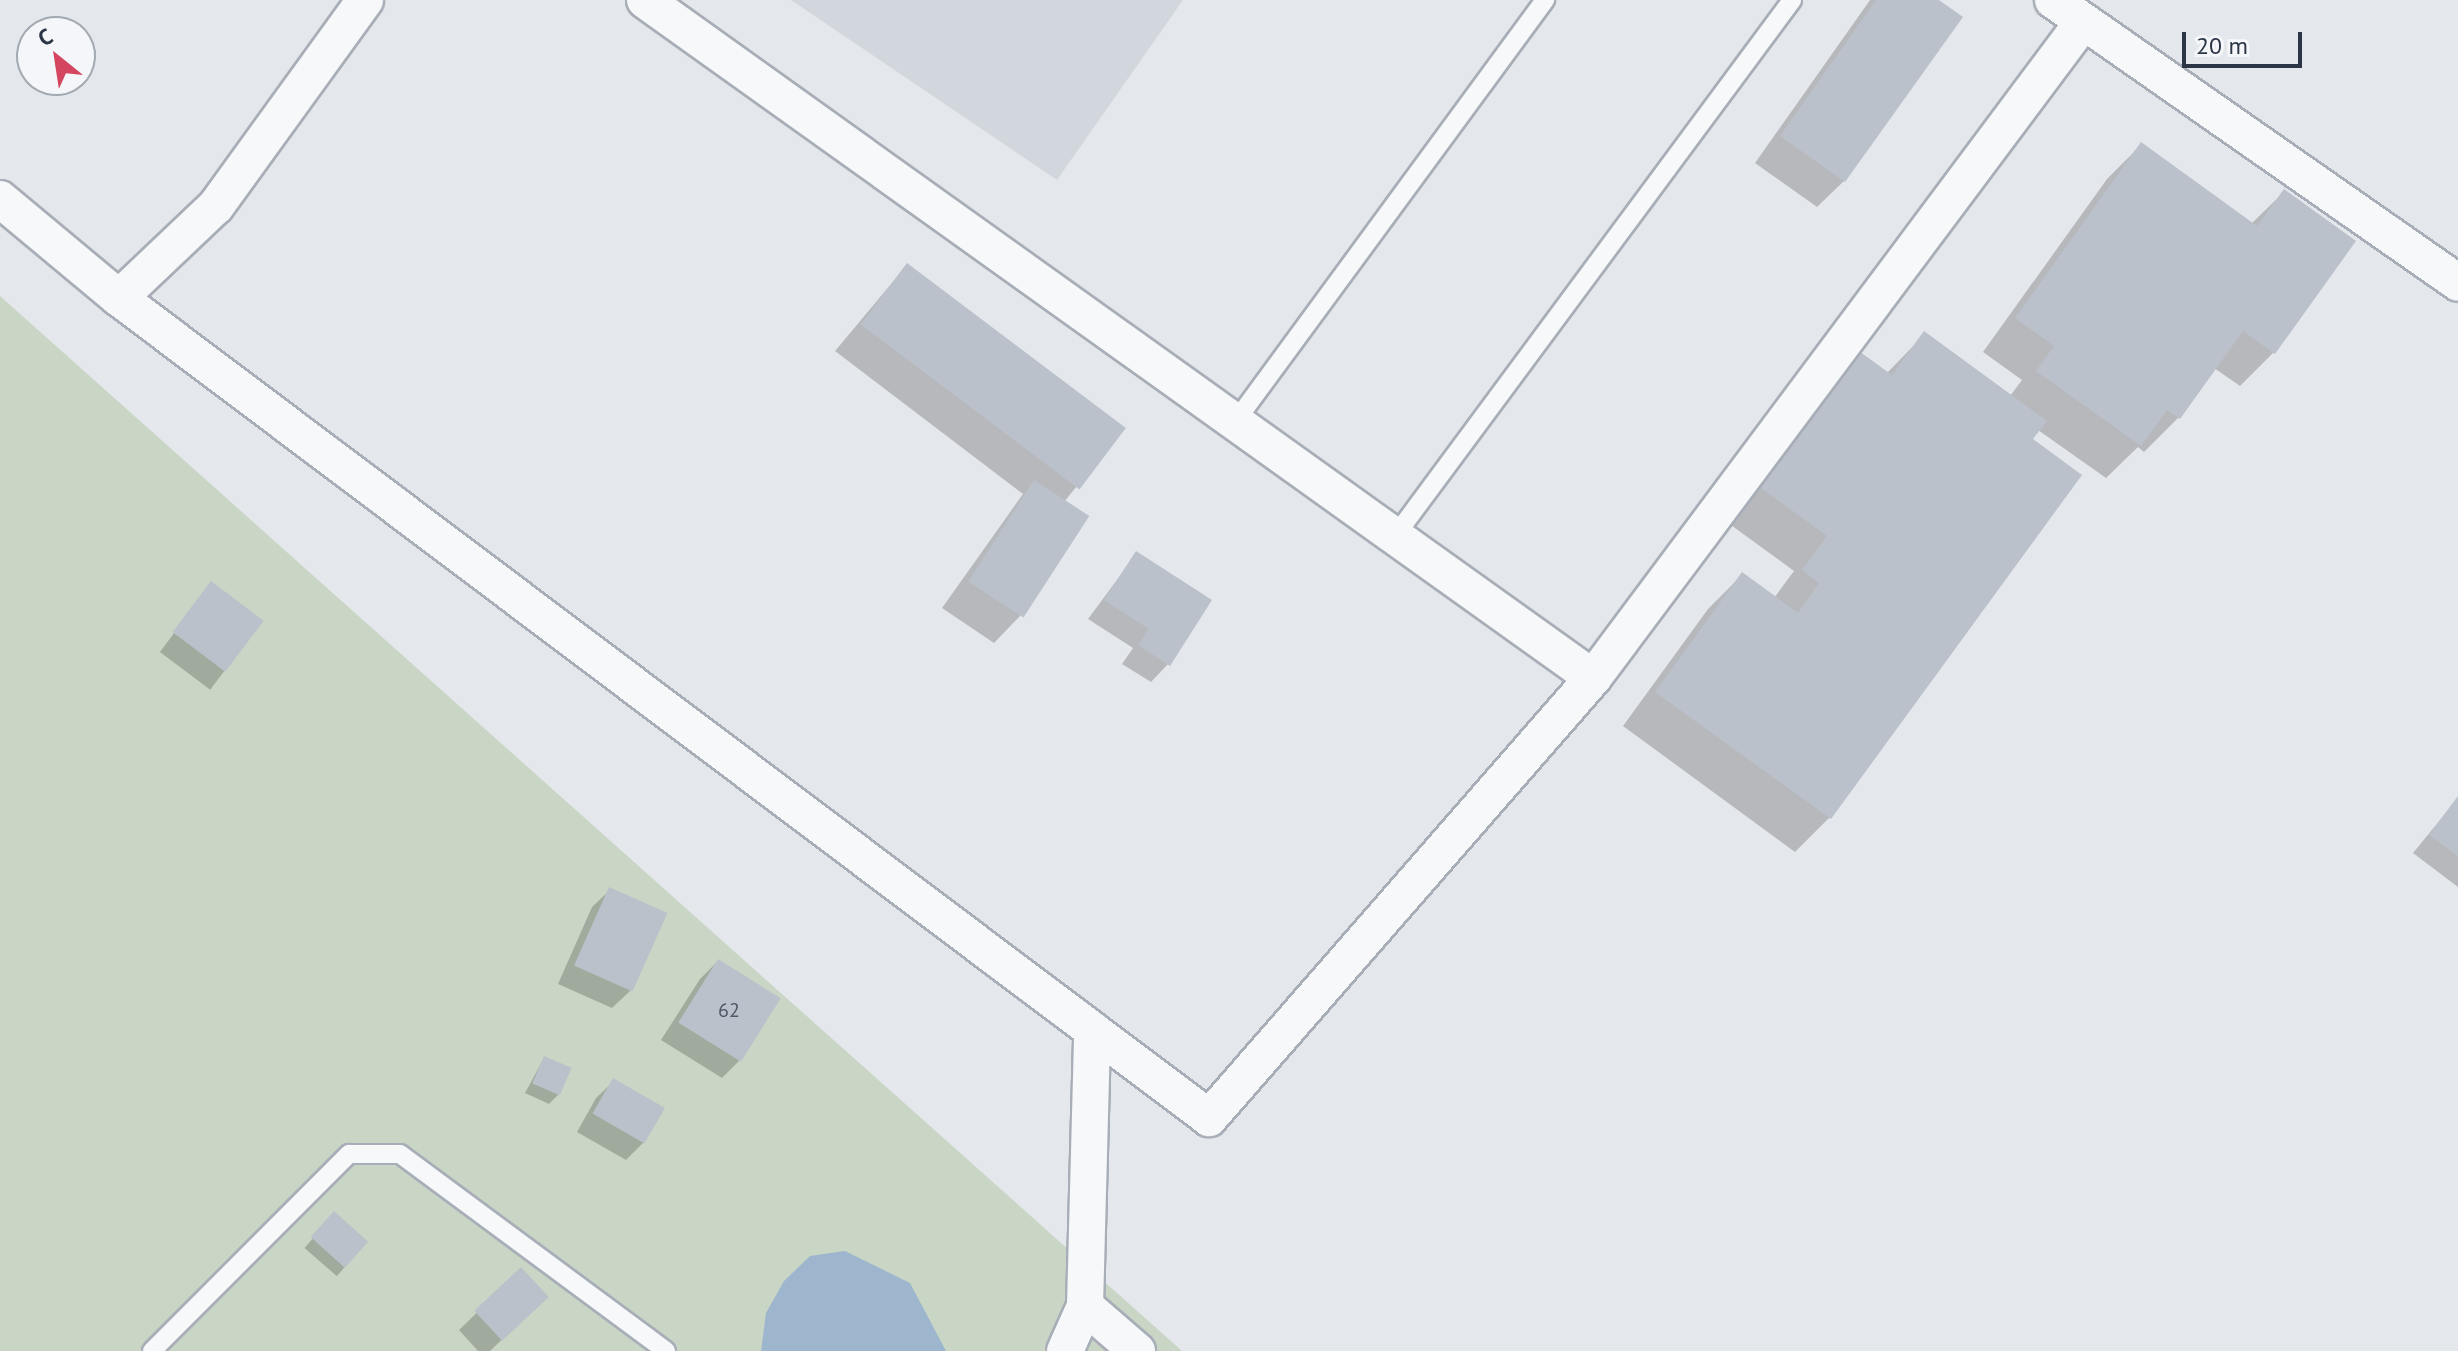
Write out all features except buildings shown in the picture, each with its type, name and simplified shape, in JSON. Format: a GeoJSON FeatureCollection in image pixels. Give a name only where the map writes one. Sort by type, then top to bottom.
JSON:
{"type":"FeatureCollection","features":[{"type":"Feature","properties":{"kind":"street"},"geometry":{"type":"LineString","coordinates":[[119,298],[216,206],[365,0]]}},
{"type":"Feature","properties":{"kind":"street"},"geometry":{"type":"LineString","coordinates":[[645,0],[1593,678]]}},
{"type":"Feature","properties":{"kind":"street"},"geometry":{"type":"LineString","coordinates":[[2053,0],[2458,283]]}},
{"type":"Feature","properties":{"kind":"street"},"geometry":{"type":"LineString","coordinates":[[0,199],[119,298],[1209,1118],[1593,678],[2083,22]]}},
{"type":"Feature","properties":{"kind":"street"},"geometry":{"type":"LineString","coordinates":[[1065,1351],[1085,1306],[1092,1030]]}},
{"type":"Feature","properties":{"kind":"street"},"geometry":{"type":"LineString","coordinates":[[1085,1306],[1137,1351]]}},
{"type":"Feature","properties":{"kind":"lane"},"geometry":{"type":"LineString","coordinates":[[1235,422],[1545,0]]}},
{"type":"Feature","properties":{"kind":"lane"},"geometry":{"type":"LineString","coordinates":[[1395,536],[1792,0]]}},
{"type":"Feature","properties":{"kind":"lane"},"geometry":{"type":"LineString","coordinates":[[152,1351],[349,1154],[400,1154],[666,1351]]}},
{"type":"Feature","properties":{"kind":"shaded area"},"geometry":{"type":"Polygon","coordinates":[[[791,0],[1183,0],[1057,180],[791,0]]]}},
{"type":"Feature","properties":{"kind":"green space"},"geometry":{"type":"Polygon","coordinates":[[[0,296],[1182,1351],[0,1351],[0,296]]]}},
{"type":"Feature","properties":{"kind":"water"},"geometry":{"type":"Polygon","coordinates":[[[845,1251],[910,1283],[946,1351],[761,1351],[766,1313],[784,1281],[810,1256],[845,1251]]]}}]}
